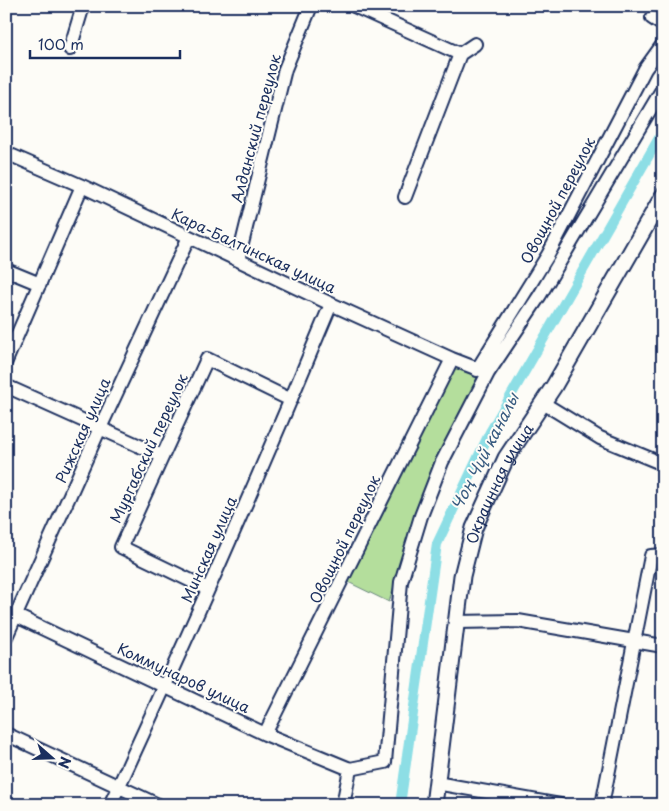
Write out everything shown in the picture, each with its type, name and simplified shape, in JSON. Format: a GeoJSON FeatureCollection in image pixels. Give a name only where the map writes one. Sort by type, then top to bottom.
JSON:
{"type":"FeatureCollection","features":[{"type":"Feature","properties":{"kind":"street"},"geometry":{"type":"LineString","coordinates":[[70,49],[83,6]]}},
{"type":"Feature","properties":{"kind":"street","name":"Алданский переулок"},"geometry":{"type":"LineString","coordinates":[[238,260],[285,69],[311,6]]}},
{"type":"Feature","properties":{"kind":"street"},"geometry":{"type":"LineString","coordinates":[[354,6],[460,54]]}},
{"type":"Feature","properties":{"kind":"street"},"geometry":{"type":"LineString","coordinates":[[405,196],[460,54],[475,44]]}},
{"type":"Feature","properties":{"kind":"street","name":"Овощной переулок"},"geometry":{"type":"LineString","coordinates":[[482,371],[548,255],[645,69],[663,44]]}},
{"type":"Feature","properties":{"kind":"street"},"geometry":{"type":"LineString","coordinates":[[343,805],[350,769],[385,762],[401,582],[421,516],[442,462],[482,371],[540,295],[663,88]]}},
{"type":"Feature","properties":{"kind":"street","name":"Кара-Балтинская улица"},"geometry":{"type":"LineString","coordinates":[[6,153],[82,186],[331,304],[482,371]]}},
{"type":"Feature","properties":{"kind":"street"},"geometry":{"type":"LineString","coordinates":[[6,361],[82,186]]}},
{"type":"Feature","properties":{"kind":"street","name":"Окраинная улица"},"geometry":{"type":"LineString","coordinates":[[434,805],[462,576],[474,528],[506,458],[543,403],[658,212],[663,196]]}},
{"type":"Feature","properties":{"kind":"street","name":"Рижская улица"},"geometry":{"type":"LineString","coordinates":[[6,638],[12,614],[188,237]]}},
{"type":"Feature","properties":{"kind":"street"},"geometry":{"type":"LineString","coordinates":[[6,270],[40,284]]}},
{"type":"Feature","properties":{"kind":"street","name":"Минская улица"},"geometry":{"type":"LineString","coordinates":[[110,805],[208,589],[331,304]]}},
{"type":"Feature","properties":{"kind":"street","name":"Мургабский переулок"},"geometry":{"type":"LineString","coordinates":[[208,589],[121,547],[207,359],[291,400]]}},
{"type":"Feature","properties":{"kind":"street","name":"Овощной переулок"},"geometry":{"type":"LineString","coordinates":[[265,734],[452,359]]}},
{"type":"Feature","properties":{"kind":"street"},"geometry":{"type":"LineString","coordinates":[[6,386],[162,456]]}},
{"type":"Feature","properties":{"kind":"street"},"geometry":{"type":"LineString","coordinates":[[543,403],[600,438],[663,464]]}},
{"type":"Feature","properties":{"kind":"street"},"geometry":{"type":"LineString","coordinates":[[602,805],[651,556],[663,555]]}},
{"type":"Feature","properties":{"kind":"street","name":"Коммунаров улица"},"geometry":{"type":"LineString","coordinates":[[12,614],[265,734],[350,769]]}},
{"type":"Feature","properties":{"kind":"street"},"geometry":{"type":"LineString","coordinates":[[456,622],[518,621],[663,646]]}},
{"type":"Feature","properties":{"kind":"street"},"geometry":{"type":"LineString","coordinates":[[6,734],[118,788],[158,805]]}},
{"type":"Feature","properties":{"kind":"street"},"geometry":{"type":"LineString","coordinates":[[436,783],[560,805]]}},
{"type":"Feature","properties":{"kind":"green space"},"geometry":{"type":"Polygon","coordinates":[[[453,366],[480,377],[415,518],[389,602],[346,581],[453,366]]]}},
{"type":"Feature","properties":{"kind":"waterway","name":"Чоң Чүй каналы"},"geometry":{"type":"LineString","coordinates":[[400,805],[437,544],[490,432],[663,131]]}}]}
